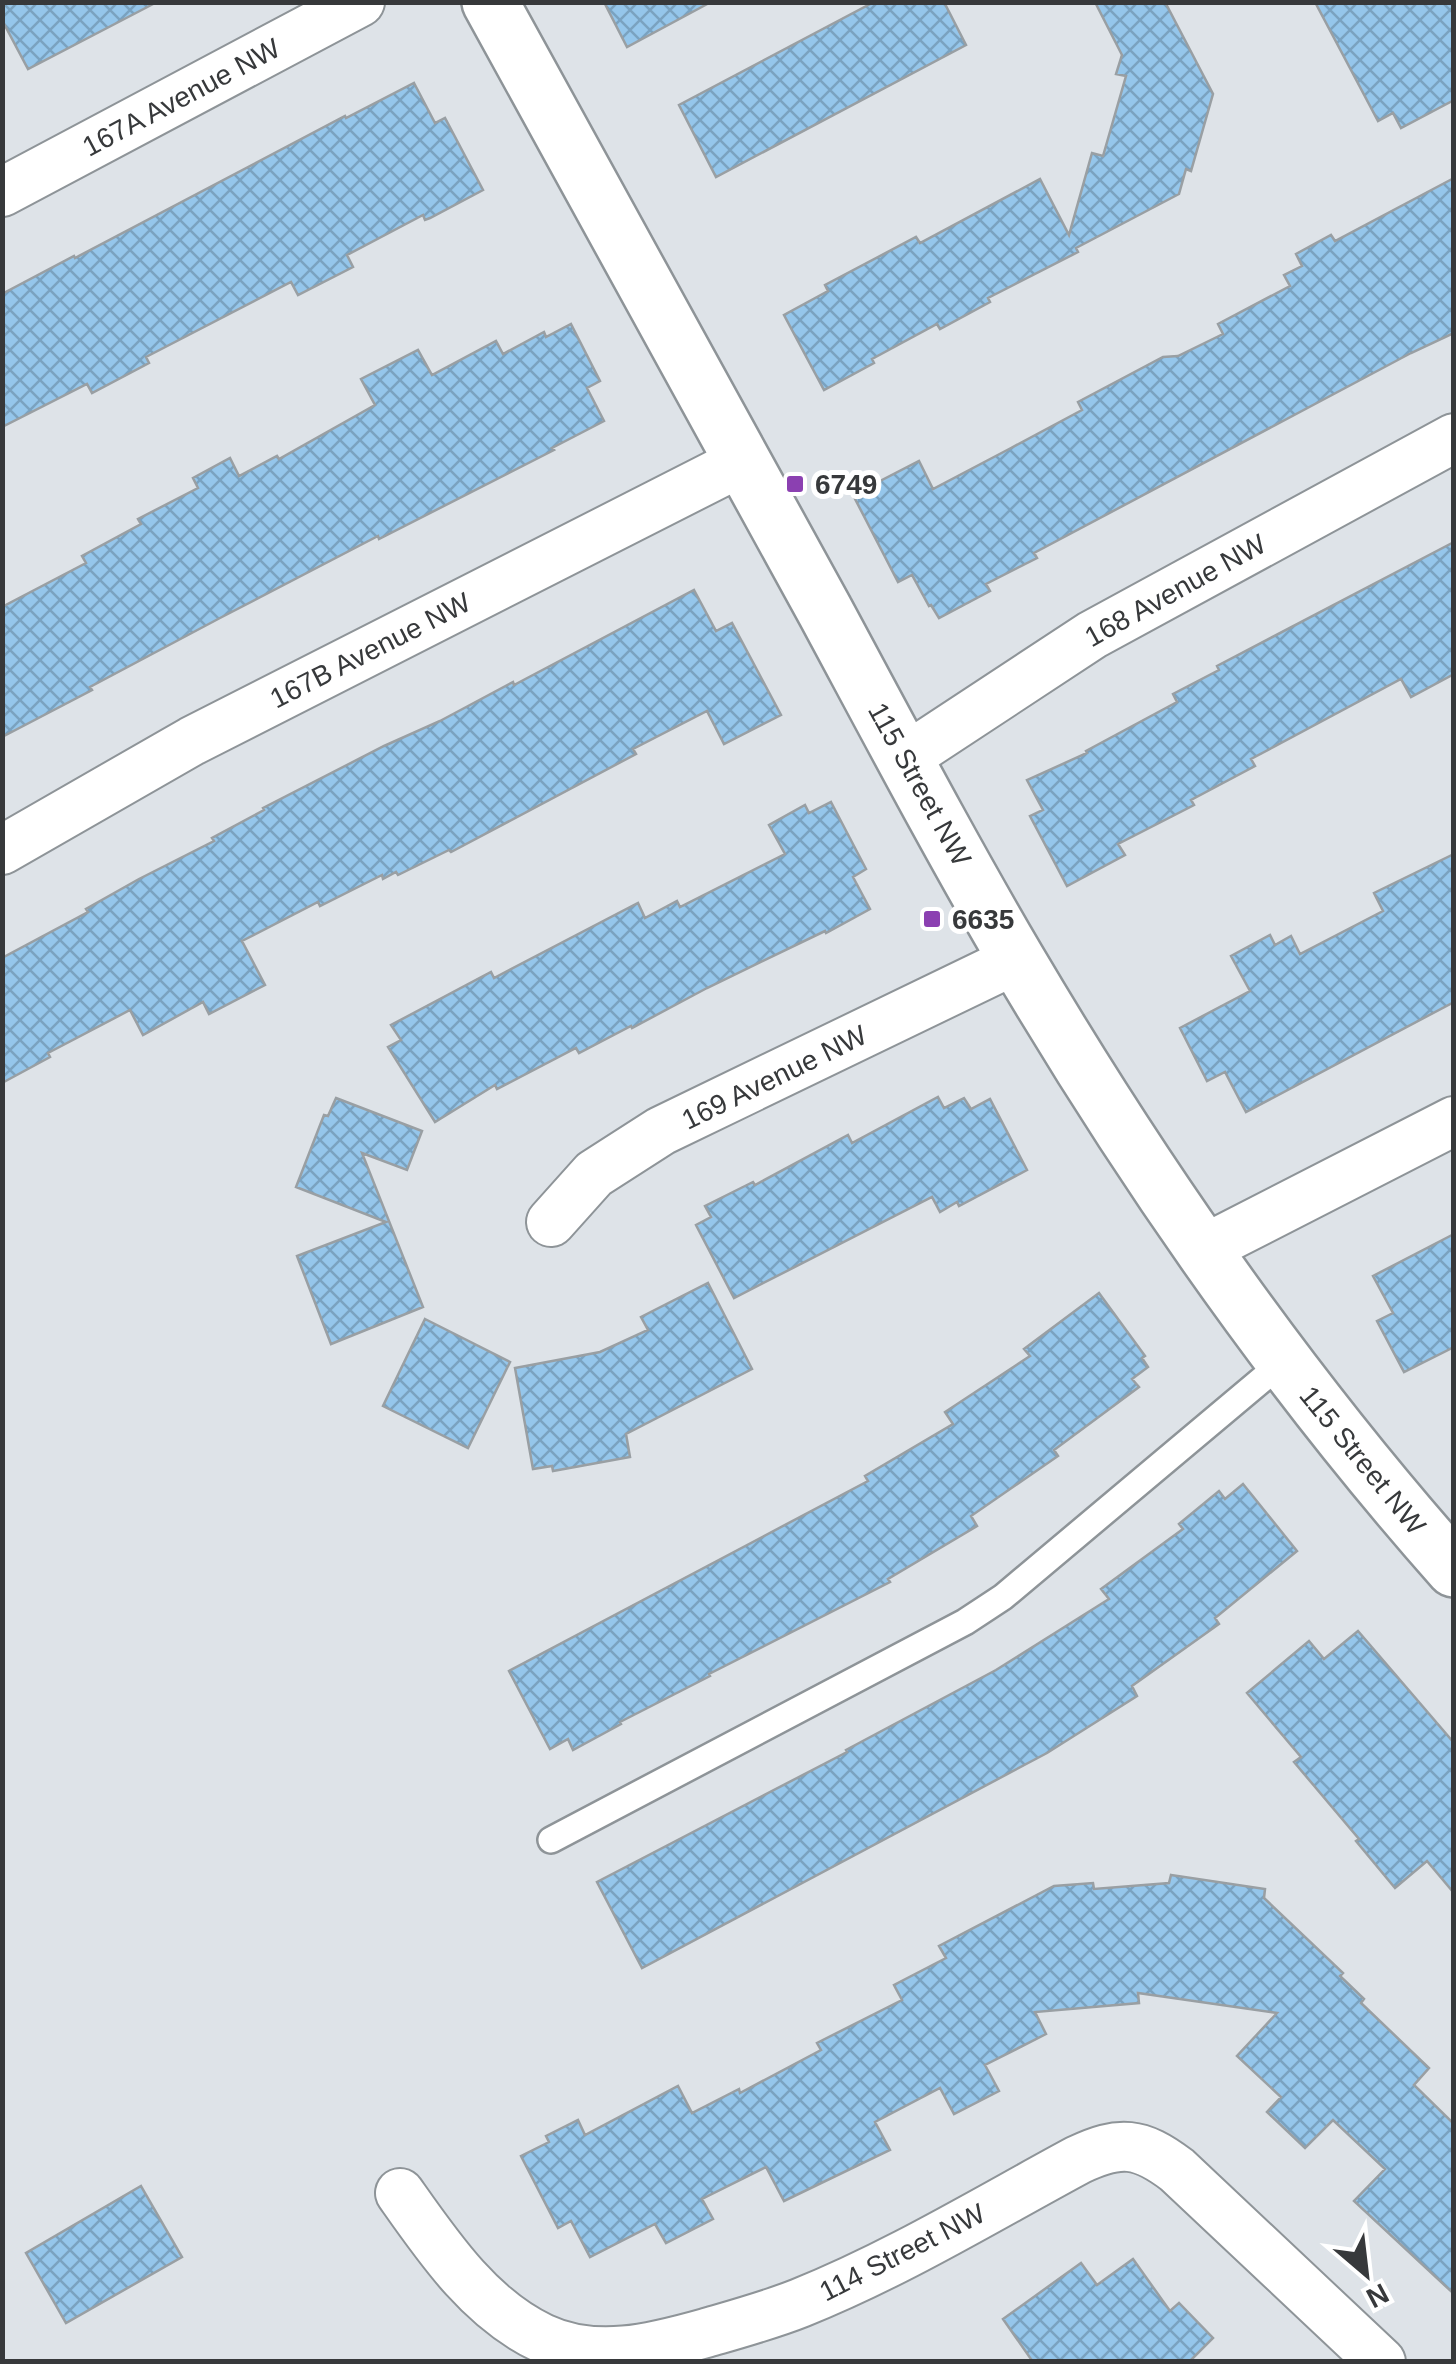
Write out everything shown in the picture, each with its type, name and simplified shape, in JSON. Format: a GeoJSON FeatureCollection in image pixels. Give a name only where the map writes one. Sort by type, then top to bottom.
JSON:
{"type":"FeatureCollection","features":[{"type":"Feature","properties":{"kind":"street","name":"167A Avenue NW"},"geometry":{"type":"LineString","coordinates":[[2,192],[360,2]]}},
{"type":"Feature","properties":{"kind":"street","name":"115 Street NW"},"geometry":{"type":"LineString","coordinates":[[490,2],[1016,959],[1101,1096],[1284,1361],[1454,1569]]}},
{"type":"Feature","properties":{"kind":"street","name":"168 Avenue NW"},"geometry":{"type":"LineString","coordinates":[[905,758],[1092,634],[1454,438]]}},
{"type":"Feature","properties":{"kind":"street","name":"167B Avenue NW"},"geometry":{"type":"LineString","coordinates":[[2,850],[192,741],[743,461]]}},
{"type":"Feature","properties":{"kind":"street","name":"169 Avenue NW"},"geometry":{"type":"LineString","coordinates":[[551,1222],[594,1174],[661,1131],[1016,959]]}},
{"type":"Feature","properties":{"kind":"street"},"geometry":{"type":"LineString","coordinates":[[1204,1249],[1454,1122]]}},
{"type":"Feature","properties":{"kind":"street","name":"114 Street NW"},"geometry":{"type":"LineString","coordinates":[[400,2192],[448,2258],[505,2315],[541,2338],[575,2350],[620,2352],[662,2345],[798,2304],[920,2246],[1078,2160],[1103,2148],[1129,2145],[1154,2152],[1177,2170],[1381,2362]]}},
{"type":"Feature","properties":{"kind":"lane"},"geometry":{"type":"LineString","coordinates":[[550,1840],[948,1631],[1004,1597],[1284,1361]]}},
{"type":"Feature","properties":{"kind":"building"},"geometry":{"type":"Polygon","coordinates":[[[2,2],[157,2],[28,69],[2,20],[2,2]]]}},
{"type":"Feature","properties":{"kind":"building"},"geometry":{"type":"Polygon","coordinates":[[[604,2],[711,2],[627,47],[604,2]]]}},
{"type":"Feature","properties":{"kind":"building"},"geometry":{"type":"Polygon","coordinates":[[[874,2],[944,2],[966,45],[716,177],[679,105],[874,2]]]}},
{"type":"Feature","properties":{"kind":"building"},"geometry":{"type":"Polygon","coordinates":[[[1095,2],[1165,2],[1213,94],[1191,171],[1186,169],[1179,194],[1076,248],[1078,252],[988,298],[990,302],[940,329],[937,324],[872,359],[874,363],[824,390],[784,315],[828,291],[825,285],[916,237],[920,243],[1040,179],[1069,235],[1092,153],[1103,156],[1126,76],[1116,74],[1122,55],[1095,2]]]}},
{"type":"Feature","properties":{"kind":"building"},"geometry":{"type":"Polygon","coordinates":[[[1315,2],[1454,2],[1454,100],[1401,128],[1393,113],[1378,121],[1315,2]]]}},
{"type":"Feature","properties":{"kind":"building"},"geometry":{"type":"Polygon","coordinates":[[[414,83],[435,123],[445,118],[483,190],[430,218],[425,220],[423,215],[347,255],[353,267],[298,295],[291,282],[146,357],[149,363],[92,393],[87,384],[2,427],[2,294],[414,83]]]}},
{"type":"Feature","properties":{"kind":"building"},"geometry":{"type":"Polygon","coordinates":[[[1454,178],[1454,333],[1034,553],[1037,558],[986,584],[990,591],[939,618],[912,575],[898,582],[853,495],[919,461],[933,489],[1011,448],[1082,410],[1078,402],[1163,357],[1178,356],[1223,334],[1218,324],[1290,286],[1284,275],[1302,266],[1296,254],[1331,235],[1335,241],[1454,178]]]}},
{"type":"Feature","properties":{"kind":"building"},"geometry":{"type":"Polygon","coordinates":[[[571,324],[600,381],[587,388],[604,421],[220,618],[2,737],[2,607],[86,563],[82,556],[141,524],[138,519],[198,488],[193,478],[230,458],[239,476],[277,456],[279,459],[375,405],[361,379],[418,350],[432,375],[496,341],[503,354],[544,332],[546,337],[571,324]]]}},
{"type":"Feature","properties":{"kind":"building"},"geometry":{"type":"Polygon","coordinates":[[[1454,542],[1454,674],[1411,697],[1401,679],[1251,759],[1255,766],[1191,800],[1194,805],[1118,844],[1125,855],[1067,886],[1030,816],[1043,810],[1027,780],[1087,753],[1177,702],[1173,694],[1219,670],[1217,666],[1454,542]]]}},
{"type":"Feature","properties":{"kind":"building"},"geometry":{"type":"Polygon","coordinates":[[[694,590],[716,631],[732,623],[781,715],[724,744],[707,711],[633,749],[636,754],[451,852],[398,875],[396,872],[383,879],[382,875],[320,906],[318,902],[242,941],[265,985],[209,1014],[203,1002],[143,1035],[130,1010],[48,1053],[50,1057],[2,1083],[2,958],[214,841],[212,838],[263,808],[513,682],[514,685],[694,590]]]}},
{"type":"Feature","properties":{"kind":"building"},"geometry":{"type":"Polygon","coordinates":[[[831,802],[866,869],[853,877],[870,909],[579,1053],[576,1048],[497,1089],[495,1085],[435,1122],[388,1047],[401,1040],[391,1025],[491,972],[494,978],[638,903],[645,918],[677,901],[680,907],[785,854],[769,825],[805,805],[809,813],[831,802]]]}},
{"type":"Feature","properties":{"kind":"building"},"geometry":{"type":"Polygon","coordinates":[[[1454,854],[1454,1002],[1246,1112],[1225,1072],[1207,1081],[1180,1028],[1250,991],[1231,956],[1270,935],[1275,945],[1291,936],[1300,954],[1383,911],[1374,893],[1454,854]]]}},
{"type":"Feature","properties":{"kind":"building"},"geometry":{"type":"Polygon","coordinates":[[[938,1097],[944,1108],[964,1098],[971,1109],[990,1099],[1027,1170],[940,1212],[932,1197],[734,1298],[696,1225],[711,1217],[705,1206],[753,1182],[755,1185],[848,1135],[852,1143],[938,1097]]]}},
{"type":"Feature","properties":{"kind":"building"},"geometry":{"type":"Polygon","coordinates":[[[336,1098],[422,1131],[407,1170],[362,1153],[423,1307],[331,1344],[297,1256],[386,1222],[296,1187],[324,1115],[328,1116],[336,1098]]]}},
{"type":"Feature","properties":{"kind":"building"},"geometry":{"type":"Polygon","coordinates":[[[1454,1234],[1454,1347],[1404,1372],[1377,1321],[1393,1313],[1373,1276],[1454,1234]]]}},
{"type":"Feature","properties":{"kind":"building"},"geometry":{"type":"Polygon","coordinates":[[[708,1283],[752,1369],[626,1434],[630,1457],[553,1471],[552,1466],[533,1469],[515,1368],[600,1352],[648,1330],[641,1317],[708,1283]]]}},
{"type":"Feature","properties":{"kind":"building"},"geometry":{"type":"Polygon","coordinates":[[[1099,1293],[1145,1356],[1142,1358],[1148,1367],[1132,1379],[1139,1387],[1054,1450],[1058,1456],[971,1516],[977,1526],[888,1579],[890,1582],[709,1674],[573,1750],[568,1739],[550,1749],[509,1671],[868,1481],[865,1476],[953,1424],[945,1412],[1030,1356],[1024,1349],[1099,1293]]]}},
{"type":"Feature","properties":{"kind":"building"},"geometry":{"type":"Polygon","coordinates":[[[425,1319],[510,1362],[468,1448],[383,1406],[425,1319]]]}},
{"type":"Feature","properties":{"kind":"building"},"geometry":{"type":"Polygon","coordinates":[[[1243,1484],[1297,1551],[1215,1618],[1219,1624],[1132,1686],[1137,1696],[1047,1753],[642,1968],[597,1882],[996,1670],[1109,1599],[1101,1589],[1183,1529],[1179,1524],[1219,1491],[1225,1499],[1243,1484]]]}},
{"type":"Feature","properties":{"kind":"building"},"geometry":{"type":"Polygon","coordinates":[[[1358,1631],[1454,1743],[1454,1893],[1427,1861],[1395,1888],[1294,1762],[1301,1757],[1247,1693],[1309,1641],[1324,1659],[1358,1631]]]}},
{"type":"Feature","properties":{"kind":"building"},"geometry":{"type":"Polygon","coordinates":[[[1171,1875],[1265,1889],[1264,1898],[1343,1973],[1340,1976],[1364,1999],[1361,2003],[1429,2068],[1414,2085],[1454,2124],[1454,2294],[1354,2201],[1385,2169],[1333,2120],[1305,2148],[1267,2112],[1281,2097],[1237,2056],[1277,2013],[1138,1993],[1139,2003],[1035,2012],[1046,2034],[985,2065],[999,2091],[954,2114],[940,2088],[875,2122],[890,2150],[784,2201],[766,2167],[702,2199],[713,2219],[666,2243],[655,2224],[590,2257],[571,2221],[558,2228],[521,2156],[549,2142],[546,2136],[578,2120],[585,2135],[678,2086],[692,2113],[739,2089],[740,2093],[821,2050],[817,2043],[902,2000],[894,1985],[946,1958],[939,1946],[1054,1886],[1093,1883],[1094,1889],[1169,1883],[1171,1875]]]}},
{"type":"Feature","properties":{"kind":"building"},"geometry":{"type":"Polygon","coordinates":[[[141,2186],[182,2257],[66,2323],[26,2253],[141,2186]]]}},
{"type":"Feature","properties":{"kind":"building"},"geometry":{"type":"Polygon","coordinates":[[[1133,2259],[1170,2311],[1179,2303],[1213,2338],[1189,2362],[1033,2362],[1003,2319],[1081,2263],[1097,2285],[1133,2259]]]}},
{"type":"Feature","properties":{"kind":"place","name":"6749"},"geometry":{"type":"Point","coordinates":[795,484]}},
{"type":"Feature","properties":{"kind":"place","name":"6635"},"geometry":{"type":"Point","coordinates":[932,919]}}]}
